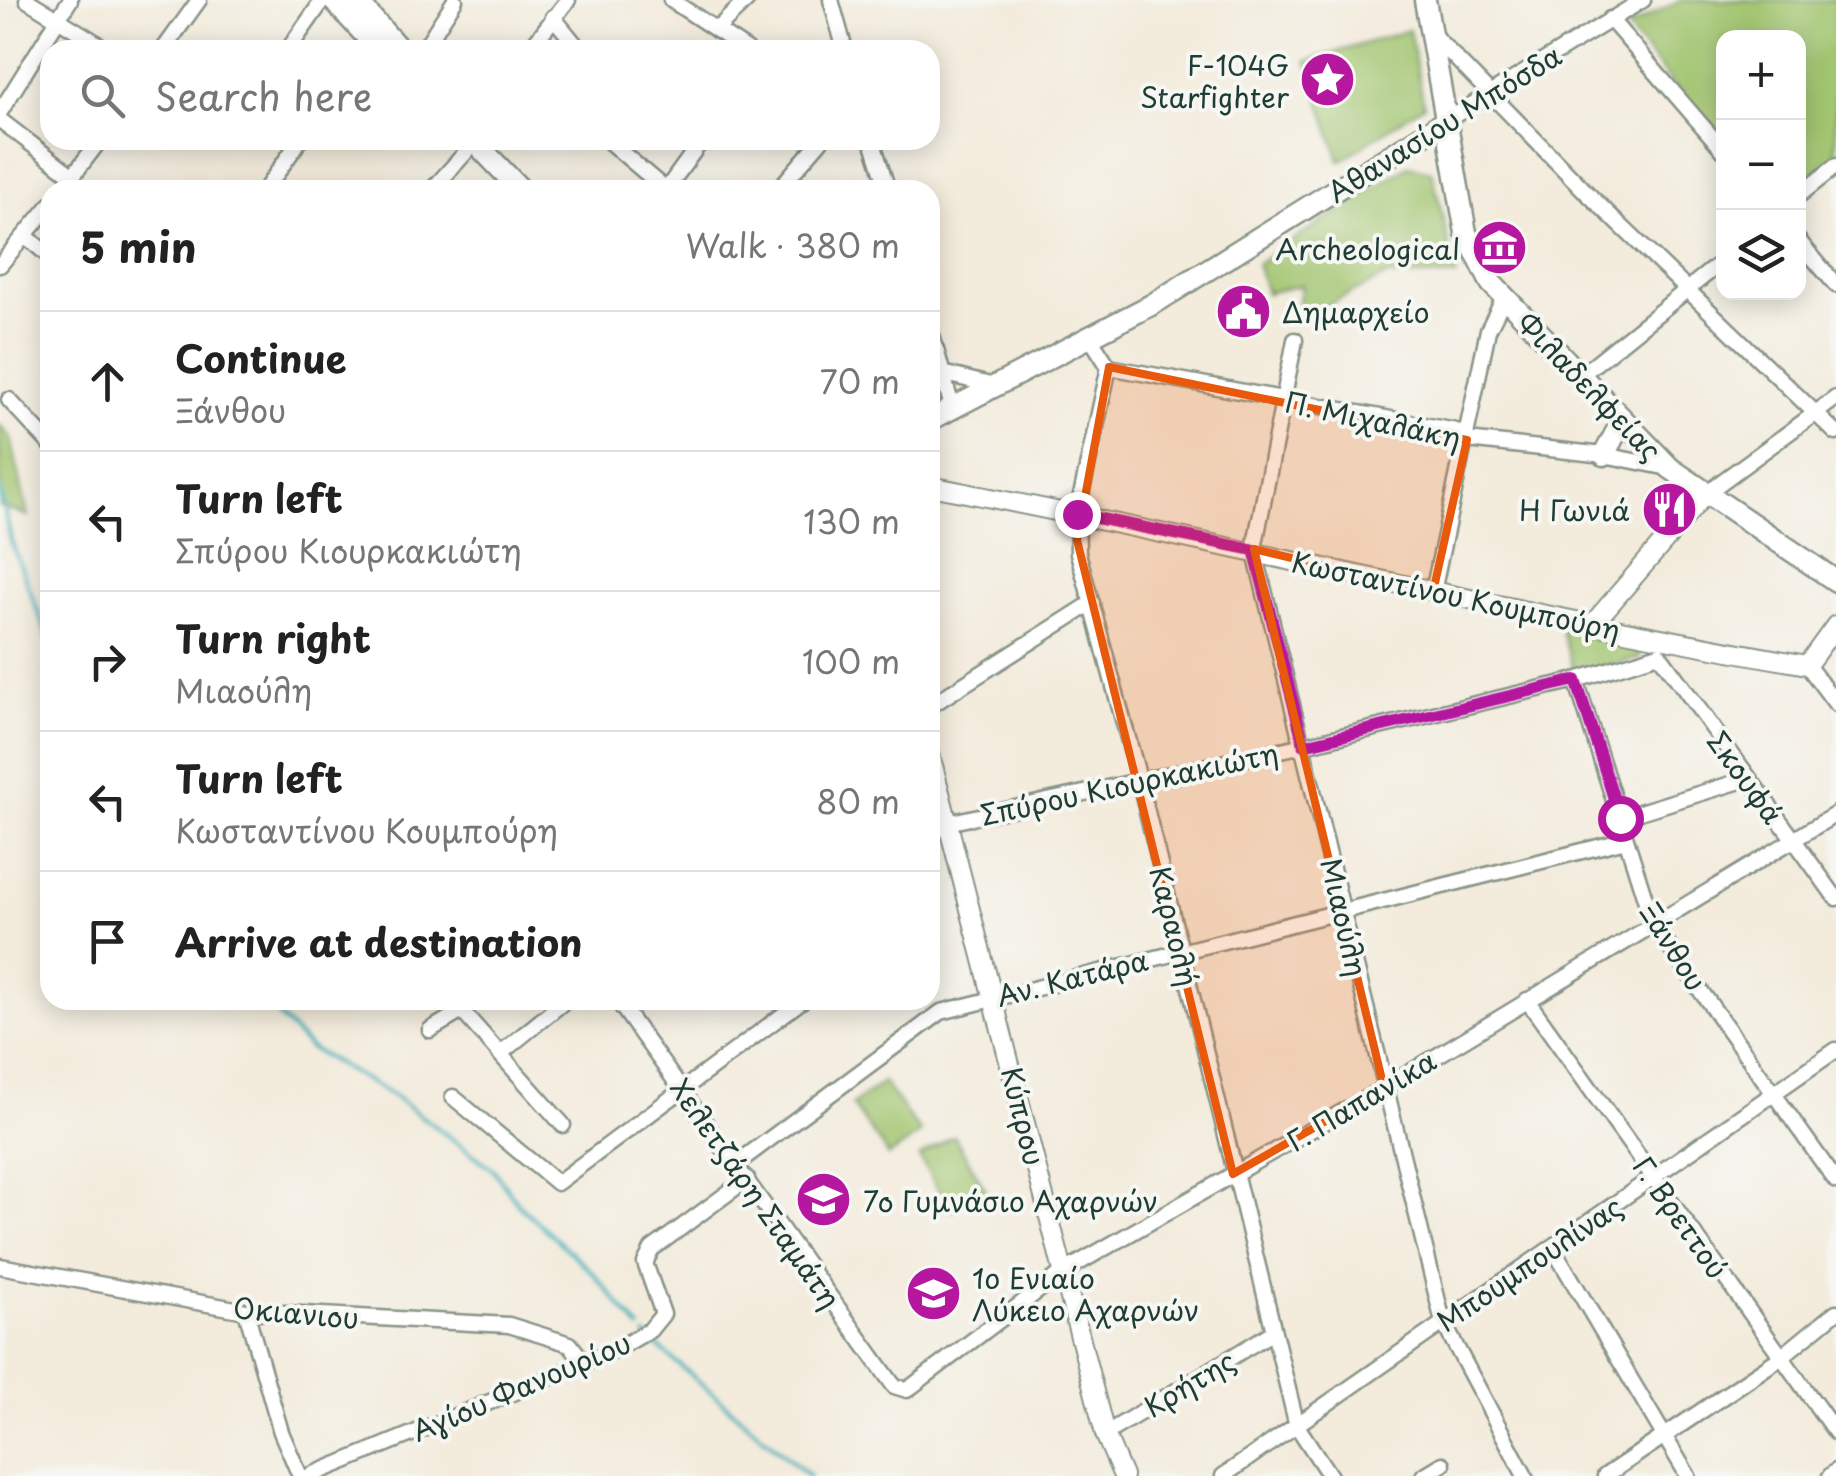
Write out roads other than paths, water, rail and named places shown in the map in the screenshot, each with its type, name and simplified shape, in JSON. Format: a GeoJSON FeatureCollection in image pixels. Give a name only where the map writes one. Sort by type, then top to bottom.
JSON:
{"type":"FeatureCollection","features":[{"type":"Feature","properties":{"kind":"main road"},"geometry":{"type":"LineString","coordinates":[[333,0],[365,40]]}},
{"type":"Feature","properties":{"kind":"main road"},"geometry":{"type":"LineString","coordinates":[[356,0],[391,40]]}},
{"type":"Feature","properties":{"kind":"main road","name":"Φιλαδελφείας"},"geometry":{"type":"LineString","coordinates":[[1430,2],[1466,233],[1484,273],[1670,468],[1836,581]]}},
{"type":"Feature","properties":{"kind":"main road","name":"Αθανασίου Μπόσδα"},"geometry":{"type":"LineString","coordinates":[[940,414],[1092,339],[1447,120]]}},
{"type":"Feature","properties":{"kind":"main road"},"geometry":{"type":"LineString","coordinates":[[483,150],[512,180]]}},
{"type":"Feature","properties":{"kind":"main road"},"geometry":{"type":"LineString","coordinates":[[1604,455],[1622,421]]}},
{"type":"Feature","properties":{"kind":"street"},"geometry":{"type":"LineString","coordinates":[[27,0],[92,40]]}},
{"type":"Feature","properties":{"kind":"street"},"geometry":{"type":"LineString","coordinates":[[46,40],[70,0]]}},
{"type":"Feature","properties":{"kind":"street"},"geometry":{"type":"LineString","coordinates":[[170,40],[198,0]]}},
{"type":"Feature","properties":{"kind":"street"},"geometry":{"type":"LineString","coordinates":[[295,40],[323,0]]}},
{"type":"Feature","properties":{"kind":"street"},"geometry":{"type":"LineString","coordinates":[[430,40],[456,0]]}},
{"type":"Feature","properties":{"kind":"street"},"geometry":{"type":"LineString","coordinates":[[536,40],[568,0]]}},
{"type":"Feature","properties":{"kind":"street"},"geometry":{"type":"LineString","coordinates":[[671,0],[732,40]]}},
{"type":"Feature","properties":{"kind":"street"},"geometry":{"type":"LineString","coordinates":[[716,30],[747,0]]}},
{"type":"Feature","properties":{"kind":"street"},"geometry":{"type":"LineString","coordinates":[[831,0],[842,40]]}},
{"type":"Feature","properties":{"kind":"street","name":"Αθανασίου Μπόσδα"},"geometry":{"type":"LineString","coordinates":[[1447,120],[1643,0]]}},
{"type":"Feature","properties":{"kind":"street"},"geometry":{"type":"LineString","coordinates":[[553,17],[572,40]]}},
{"type":"Feature","properties":{"kind":"street"},"geometry":{"type":"LineString","coordinates":[[1610,19],[1716,143]]}},
{"type":"Feature","properties":{"kind":"street"},"geometry":{"type":"LineString","coordinates":[[1432,33],[1688,291],[1836,433]]}},
{"type":"Feature","properties":{"kind":"street"},"geometry":{"type":"LineString","coordinates":[[0,112],[40,50]]}},
{"type":"Feature","properties":{"kind":"street"},"geometry":{"type":"LineString","coordinates":[[0,120],[73,176]]}},
{"type":"Feature","properties":{"kind":"street"},"geometry":{"type":"LineString","coordinates":[[70,180],[92,150]]}},
{"type":"Feature","properties":{"kind":"street"},"geometry":{"type":"LineString","coordinates":[[273,180],[293,150]]}},
{"type":"Feature","properties":{"kind":"street"},"geometry":{"type":"LineString","coordinates":[[441,180],[466,150]]}},
{"type":"Feature","properties":{"kind":"street"},"geometry":{"type":"LineString","coordinates":[[619,150],[654,180]]}},
{"type":"Feature","properties":{"kind":"street"},"geometry":{"type":"LineString","coordinates":[[673,180],[695,150]]}},
{"type":"Feature","properties":{"kind":"street"},"geometry":{"type":"LineString","coordinates":[[787,180],[812,150]]}},
{"type":"Feature","properties":{"kind":"street"},"geometry":{"type":"LineString","coordinates":[[875,150],[884,180]]}},
{"type":"Feature","properties":{"kind":"street"},"geometry":{"type":"LineString","coordinates":[[1806,190],[1836,166]]}},
{"type":"Feature","properties":{"kind":"street"},"geometry":{"type":"LineString","coordinates":[[0,264],[40,218]]}},
{"type":"Feature","properties":{"kind":"street"},"geometry":{"type":"LineString","coordinates":[[26,236],[40,248]]}},
{"type":"Feature","properties":{"kind":"street"},"geometry":{"type":"LineString","coordinates":[[1806,249],[1836,285]]}},
{"type":"Feature","properties":{"kind":"street"},"geometry":{"type":"LineString","coordinates":[[1581,376],[1716,267]]}},
{"type":"Feature","properties":{"kind":"street"},"geometry":{"type":"LineString","coordinates":[[1433,592],[1488,330],[1504,298]]}},
{"type":"Feature","properties":{"kind":"street"},"geometry":{"type":"LineString","coordinates":[[1092,339],[1108,367]]}},
{"type":"Feature","properties":{"kind":"street","name":"Μιαούλη"},"geometry":{"type":"LineString","coordinates":[[1295,340],[1254,550],[1443,1322],[1525,1476]]}},
{"type":"Feature","properties":{"kind":"street"},"geometry":{"type":"LineString","coordinates":[[940,366],[952,407]]}},
{"type":"Feature","properties":{"kind":"street","name":"Π. Μιχαλάκη"},"geometry":{"type":"LineString","coordinates":[[1108,367],[1456,432],[1467,440],[1604,455],[1670,468]]}},
{"type":"Feature","properties":{"kind":"street","name":"Καραολή"},"geometry":{"type":"LineString","coordinates":[[1108,367],[1077,514],[1078,554],[1138,779],[1298,1426],[1330,1476]]}},
{"type":"Feature","properties":{"kind":"street"},"geometry":{"type":"LineString","coordinates":[[942,373],[994,386]]}},
{"type":"Feature","properties":{"kind":"street"},"geometry":{"type":"LineString","coordinates":[[1592,625],[1706,494],[1836,398]]}},
{"type":"Feature","properties":{"kind":"street"},"geometry":{"type":"LineString","coordinates":[[10,400],[40,433]]}},
{"type":"Feature","properties":{"kind":"street","name":"Κωσταντίνου Κουμπούρη"},"geometry":{"type":"LineString","coordinates":[[940,488],[1254,550],[1592,625],[1661,647],[1807,665]]}},
{"type":"Feature","properties":{"kind":"street"},"geometry":{"type":"LineString","coordinates":[[940,700],[1092,603]]}},
{"type":"Feature","properties":{"kind":"street"},"geometry":{"type":"LineString","coordinates":[[1836,625],[1807,665],[1836,704]]}},
{"type":"Feature","properties":{"kind":"street","name":"Σπύρου Κιουρκακιώτη"},"geometry":{"type":"LineString","coordinates":[[940,822],[1304,745],[1576,680],[1661,647]]}},
{"type":"Feature","properties":{"kind":"street","name":"Σκουφά"},"geometry":{"type":"LineString","coordinates":[[1661,647],[1747,779],[1836,898]]}},
{"type":"Feature","properties":{"kind":"street","name":"Ξάνθου"},"geometry":{"type":"LineString","coordinates":[[1576,680],[1654,924],[1836,1181]]}},
{"type":"Feature","properties":{"kind":"street"},"geometry":{"type":"LineString","coordinates":[[1620,818],[1747,779]]}},
{"type":"Feature","properties":{"kind":"street","name":"Γ. Παπανίκα"},"geometry":{"type":"LineString","coordinates":[[894,1386],[907,1390],[1062,1272],[1384,1088],[1836,814]]}},
{"type":"Feature","properties":{"kind":"street","name":"Κύπρου"},"geometry":{"type":"LineString","coordinates":[[940,825],[995,996],[1062,1272],[1106,1434],[1123,1476]]}},
{"type":"Feature","properties":{"kind":"street","name":"Αν. Κατάρα"},"geometry":{"type":"LineString","coordinates":[[736,1164],[941,1012],[1626,840]]}},
{"type":"Feature","properties":{"kind":"street","name":"Γ. Βρεττού"},"geometry":{"type":"LineString","coordinates":[[1527,1000],[1836,1434]]}},
{"type":"Feature","properties":{"kind":"street"},"geometry":{"type":"LineString","coordinates":[[501,1053],[554,1010]]}},
{"type":"Feature","properties":{"kind":"street","name":"Χελετζάρη Σταμάτη"},"geometry":{"type":"LineString","coordinates":[[624,1010],[894,1386]]}},
{"type":"Feature","properties":{"kind":"street"},"geometry":{"type":"LineString","coordinates":[[452,1097],[557,1182],[791,1010]]}},
{"type":"Feature","properties":{"kind":"street"},"geometry":{"type":"LineString","coordinates":[[430,1030],[454,1012],[462,1011],[563,1124]]}},
{"type":"Feature","properties":{"kind":"street","name":"Μπουμπουλίνας"},"geometry":{"type":"LineString","coordinates":[[1223,1476],[1836,1050]]}},
{"type":"Feature","properties":{"kind":"street","name":"Αγίου Φανουρίου"},"geometry":{"type":"LineString","coordinates":[[309,1476],[583,1362],[650,1330],[662,1314],[646,1263],[652,1250],[747,1179]]}},
{"type":"Feature","properties":{"kind":"street"},"geometry":{"type":"LineString","coordinates":[[1553,1248],[1688,1476]]}},
{"type":"Feature","properties":{"kind":"street","name":"Οκιανιου"},"geometry":{"type":"LineString","coordinates":[[0,1266],[246,1311],[509,1325],[570,1344],[583,1362]]}},
{"type":"Feature","properties":{"kind":"street"},"geometry":{"type":"LineString","coordinates":[[246,1311],[280,1432],[300,1476]]}},
{"type":"Feature","properties":{"kind":"street"},"geometry":{"type":"LineString","coordinates":[[1605,1476],[1780,1358],[1836,1312]]}},
{"type":"Feature","properties":{"kind":"street","name":"Κρήτης"},"geometry":{"type":"LineString","coordinates":[[1106,1434],[1273,1332]]}},
{"type":"Feature","properties":{"kind":"street"},"geometry":{"type":"LineString","coordinates":[[1424,1476],[1443,1464]]}},
{"type":"Feature","properties":{"kind":"street"},"geometry":{"type":"LineString","coordinates":[[1830,1476],[1836,1471]]}},
{"type":"Feature","properties":{"kind":"waterway"},"geometry":{"type":"LineString","coordinates":[[0,488],[11,541],[40,617]]}},
{"type":"Feature","properties":{"kind":"waterway"},"geometry":{"type":"LineString","coordinates":[[275,1010],[310,1048],[395,1097],[493,1169],[519,1205],[592,1272],[640,1329]]}},
{"type":"Feature","properties":{"kind":"waterway"},"geometry":{"type":"LineString","coordinates":[[646,1336],[809,1476]]}},
{"type":"Feature","properties":{"kind":"place","name":"F-104G Starfighter"},"geometry":{"type":"Point","coordinates":[1328,80]}},
{"type":"Feature","properties":{"kind":"place","name":"Archeological"},"geometry":{"type":"Point","coordinates":[1499,248]}},
{"type":"Feature","properties":{"kind":"place","name":"Δημαρχείο"},"geometry":{"type":"Point","coordinates":[1243,311]}},
{"type":"Feature","properties":{"kind":"place","name":"Η Γωνιά"},"geometry":{"type":"Point","coordinates":[1669,509]}},
{"type":"Feature","properties":{"kind":"place","name":"7ο Γυμνάσιο Αχαρνών"},"geometry":{"type":"Point","coordinates":[824,1200]}},
{"type":"Feature","properties":{"kind":"place","name":"1ο Ενιαίο Λύκειο Αχαρνών"},"geometry":{"type":"Point","coordinates":[933,1293]}}]}
